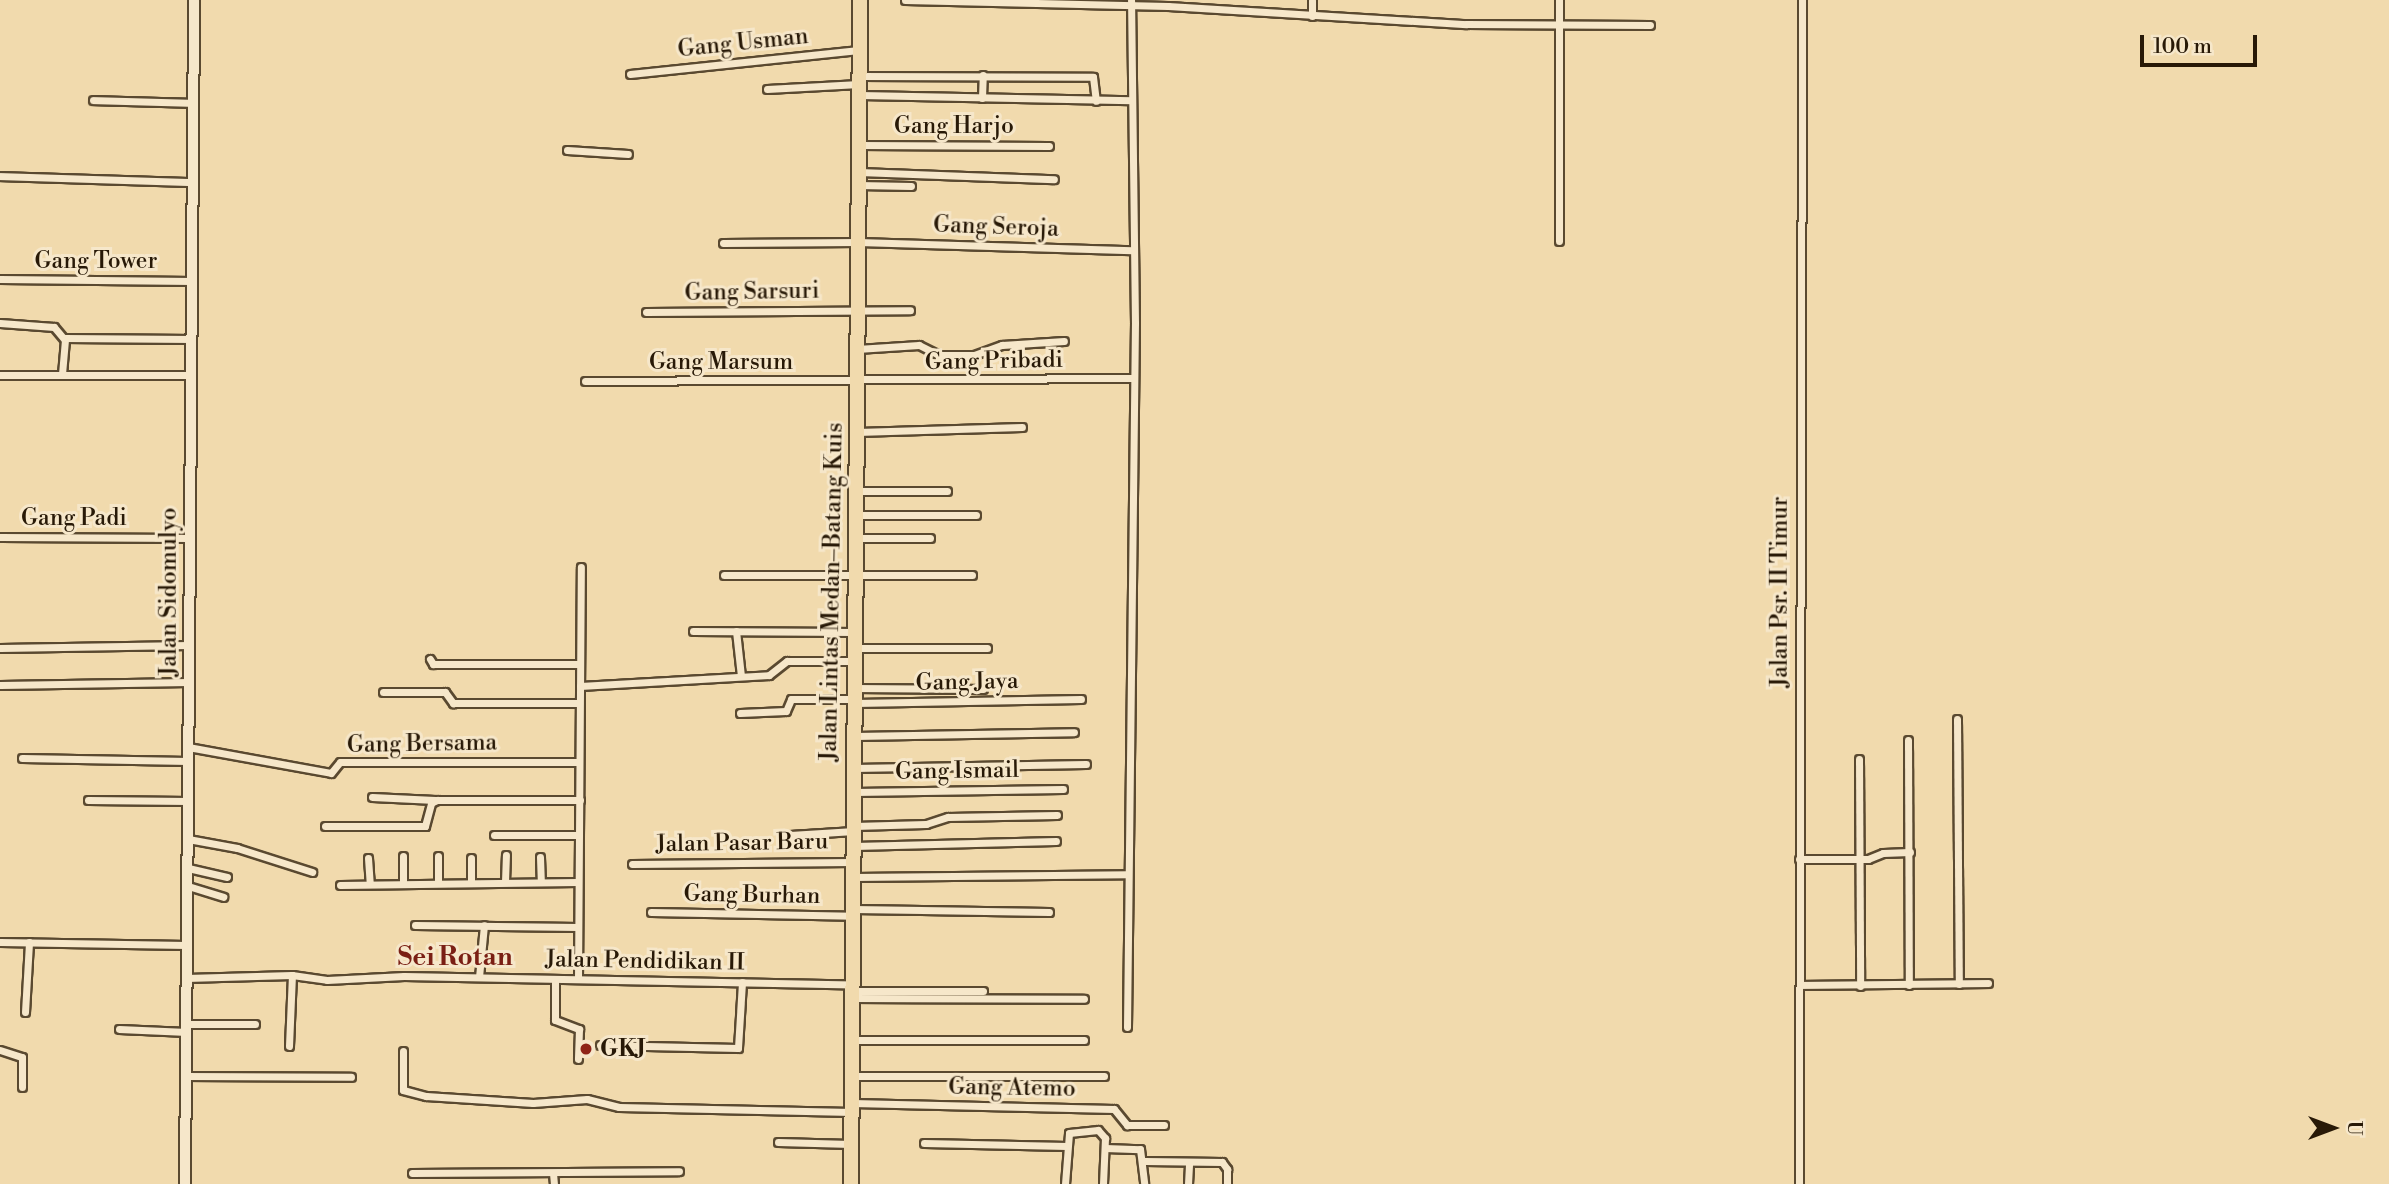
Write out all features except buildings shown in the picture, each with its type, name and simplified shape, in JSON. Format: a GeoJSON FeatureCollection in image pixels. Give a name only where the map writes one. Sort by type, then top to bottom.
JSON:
{"type":"FeatureCollection","features":[{"type":"Feature","properties":{"kind":"highway","name":"Jalan Lintas Medan–Batang Kuis"},"geometry":{"type":"LineString","coordinates":[[851,1184],[860,0]]}},
{"type":"Feature","properties":{"kind":"street","name":"Jalan Sidomulyo"},"geometry":{"type":"LineString","coordinates":[[185,1184],[194,0]]}},
{"type":"Feature","properties":{"kind":"street"},"geometry":{"type":"LineString","coordinates":[[905,0],[1168,3],[1312,16],[1558,26],[1650,25]]}},
{"type":"Feature","properties":{"kind":"street"},"geometry":{"type":"LineString","coordinates":[[1312,0],[1312,16]]}},
{"type":"Feature","properties":{"kind":"street"},"geometry":{"type":"LineString","coordinates":[[1559,0],[1559,241]]}},
{"type":"Feature","properties":{"kind":"street","name":"Jalan Psr. II Timur"},"geometry":{"type":"LineString","coordinates":[[1799,1184],[1802,0]]}},
{"type":"Feature","properties":{"kind":"street"},"geometry":{"type":"LineString","coordinates":[[1127,1027],[1133,378],[1131,3]]}},
{"type":"Feature","properties":{"kind":"street","name":"Gang Usman"},"geometry":{"type":"LineString","coordinates":[[630,74],[859,50]]}},
{"type":"Feature","properties":{"kind":"street"},"geometry":{"type":"LineString","coordinates":[[767,89],[983,75],[1093,77],[1096,101]]}},
{"type":"Feature","properties":{"kind":"street"},"geometry":{"type":"LineString","coordinates":[[982,98],[983,75]]}},
{"type":"Feature","properties":{"kind":"street"},"geometry":{"type":"LineString","coordinates":[[859,85],[982,98],[1132,100]]}},
{"type":"Feature","properties":{"kind":"street"},"geometry":{"type":"LineString","coordinates":[[93,100],[193,103]]}},
{"type":"Feature","properties":{"kind":"street","name":"Gang Harjo"},"geometry":{"type":"LineString","coordinates":[[859,145],[1049,146]]}},
{"type":"Feature","properties":{"kind":"street"},"geometry":{"type":"LineString","coordinates":[[567,150],[628,154]]}},
{"type":"Feature","properties":{"kind":"street"},"geometry":{"type":"LineString","coordinates":[[0,176],[192,182]]}},
{"type":"Feature","properties":{"kind":"street"},"geometry":{"type":"LineString","coordinates":[[858,179],[1054,179]]}},
{"type":"Feature","properties":{"kind":"street"},"geometry":{"type":"LineString","coordinates":[[858,179],[911,187]]}},
{"type":"Feature","properties":{"kind":"street","name":"Gang Seroja"},"geometry":{"type":"LineString","coordinates":[[723,243],[858,242],[1132,250]]}},
{"type":"Feature","properties":{"kind":"street","name":"Gang Tower"},"geometry":{"type":"LineString","coordinates":[[0,279],[192,281]]}},
{"type":"Feature","properties":{"kind":"street","name":"Gang Sarsuri"},"geometry":{"type":"LineString","coordinates":[[646,312],[910,310]]}},
{"type":"Feature","properties":{"kind":"street"},"geometry":{"type":"LineString","coordinates":[[0,323],[54,327],[64,339],[62,374]]}},
{"type":"Feature","properties":{"kind":"street"},"geometry":{"type":"LineString","coordinates":[[64,339],[192,339]]}},
{"type":"Feature","properties":{"kind":"street"},"geometry":{"type":"LineString","coordinates":[[857,349],[921,345],[939,355],[974,355],[1002,345],[1064,341]]}},
{"type":"Feature","properties":{"kind":"street"},"geometry":{"type":"LineString","coordinates":[[0,374],[191,375]]}},
{"type":"Feature","properties":{"kind":"street","name":"Gang Pribadi"},"geometry":{"type":"LineString","coordinates":[[856,382],[1133,378]]}},
{"type":"Feature","properties":{"kind":"street","name":"Gang Marsum"},"geometry":{"type":"LineString","coordinates":[[585,382],[856,382]]}},
{"type":"Feature","properties":{"kind":"street"},"geometry":{"type":"LineString","coordinates":[[856,432],[1022,427]]}},
{"type":"Feature","properties":{"kind":"street"},"geometry":{"type":"LineString","coordinates":[[856,491],[947,491]]}},
{"type":"Feature","properties":{"kind":"street"},"geometry":{"type":"LineString","coordinates":[[856,516],[976,516]]}},
{"type":"Feature","properties":{"kind":"street","name":"Gang Padi"},"geometry":{"type":"LineString","coordinates":[[0,537],[190,538]]}},
{"type":"Feature","properties":{"kind":"street"},"geometry":{"type":"LineString","coordinates":[[856,538],[930,538]]}},
{"type":"Feature","properties":{"kind":"street"},"geometry":{"type":"LineString","coordinates":[[578,979],[582,567]]}},
{"type":"Feature","properties":{"kind":"street"},"geometry":{"type":"LineString","coordinates":[[724,575],[972,575]]}},
{"type":"Feature","properties":{"kind":"street"},"geometry":{"type":"LineString","coordinates":[[693,631],[854,632]]}},
{"type":"Feature","properties":{"kind":"street"},"geometry":{"type":"LineString","coordinates":[[736,631],[741,677]]}},
{"type":"Feature","properties":{"kind":"street"},"geometry":{"type":"LineString","coordinates":[[0,648],[189,645]]}},
{"type":"Feature","properties":{"kind":"street"},"geometry":{"type":"LineString","coordinates":[[580,686],[769,674],[782,661],[854,654],[987,648]]}},
{"type":"Feature","properties":{"kind":"street"},"geometry":{"type":"LineString","coordinates":[[430,659],[433,664],[580,664]]}},
{"type":"Feature","properties":{"kind":"street"},"geometry":{"type":"LineString","coordinates":[[0,685],[189,682]]}},
{"type":"Feature","properties":{"kind":"street"},"geometry":{"type":"LineString","coordinates":[[740,713],[786,711],[791,699],[983,689]]}},
{"type":"Feature","properties":{"kind":"street"},"geometry":{"type":"LineString","coordinates":[[383,692],[445,692],[453,703],[579,703]]}},
{"type":"Feature","properties":{"kind":"street","name":"Gang Jaya"},"geometry":{"type":"LineString","coordinates":[[854,697],[1081,699]]}},
{"type":"Feature","properties":{"kind":"street"},"geometry":{"type":"LineString","coordinates":[[1957,719],[1959,984]]}},
{"type":"Feature","properties":{"kind":"street"},"geometry":{"type":"LineString","coordinates":[[854,736],[1074,732]]}},
{"type":"Feature","properties":{"kind":"street"},"geometry":{"type":"LineString","coordinates":[[1908,740],[1909,985]]}},
{"type":"Feature","properties":{"kind":"street","name":"Gang Bersama"},"geometry":{"type":"LineString","coordinates":[[188,747],[331,773],[340,762],[579,762]]}},
{"type":"Feature","properties":{"kind":"street"},"geometry":{"type":"LineString","coordinates":[[22,758],[188,761]]}},
{"type":"Feature","properties":{"kind":"street"},"geometry":{"type":"LineString","coordinates":[[1859,759],[1860,986]]}},
{"type":"Feature","properties":{"kind":"street"},"geometry":{"type":"LineString","coordinates":[[853,768],[1086,764]]}},
{"type":"Feature","properties":{"kind":"street","name":"Gang Ismail"},"geometry":{"type":"LineString","coordinates":[[853,792],[1063,789]]}},
{"type":"Feature","properties":{"kind":"street"},"geometry":{"type":"LineString","coordinates":[[372,797],[580,800]]}},
{"type":"Feature","properties":{"kind":"street"},"geometry":{"type":"LineString","coordinates":[[88,800],[188,802]]}},
{"type":"Feature","properties":{"kind":"street"},"geometry":{"type":"LineString","coordinates":[[325,826],[425,826],[435,800]]}},
{"type":"Feature","properties":{"kind":"street"},"geometry":{"type":"LineString","coordinates":[[854,834],[926,824],[948,817],[1057,815]]}},
{"type":"Feature","properties":{"kind":"street"},"geometry":{"type":"LineString","coordinates":[[790,835],[854,834],[1056,841]]}},
{"type":"Feature","properties":{"kind":"street"},"geometry":{"type":"LineString","coordinates":[[494,835],[579,835]]}},
{"type":"Feature","properties":{"kind":"street"},"geometry":{"type":"LineString","coordinates":[[188,839],[237,848],[312,872]]}},
{"type":"Feature","properties":{"kind":"street"},"geometry":{"type":"LineString","coordinates":[[1799,859],[1859,859],[1910,852]]}},
{"type":"Feature","properties":{"kind":"street"},"geometry":{"type":"LineString","coordinates":[[505,882],[506,855]]}},
{"type":"Feature","properties":{"kind":"street"},"geometry":{"type":"LineString","coordinates":[[403,856],[403,884]]}},
{"type":"Feature","properties":{"kind":"street"},"geometry":{"type":"LineString","coordinates":[[438,856],[438,883]]}},
{"type":"Feature","properties":{"kind":"street"},"geometry":{"type":"LineString","coordinates":[[540,857],[541,882]]}},
{"type":"Feature","properties":{"kind":"street"},"geometry":{"type":"LineString","coordinates":[[368,859],[370,884]]}},
{"type":"Feature","properties":{"kind":"street"},"geometry":{"type":"LineString","coordinates":[[471,859],[471,883]]}},
{"type":"Feature","properties":{"kind":"street","name":"Jalan Pasar Baru"},"geometry":{"type":"LineString","coordinates":[[632,864],[1128,874]]}},
{"type":"Feature","properties":{"kind":"street"},"geometry":{"type":"LineString","coordinates":[[188,868],[227,877]]}},
{"type":"Feature","properties":{"kind":"street"},"geometry":{"type":"LineString","coordinates":[[340,885],[578,882]]}},
{"type":"Feature","properties":{"kind":"street"},"geometry":{"type":"LineString","coordinates":[[188,888],[223,897]]}},
{"type":"Feature","properties":{"kind":"street","name":"Gang Burhan"},"geometry":{"type":"LineString","coordinates":[[651,912],[1049,912]]}},
{"type":"Feature","properties":{"kind":"street"},"geometry":{"type":"LineString","coordinates":[[415,925],[578,927]]}},
{"type":"Feature","properties":{"kind":"street"},"geometry":{"type":"LineString","coordinates":[[479,977],[484,925]]}},
{"type":"Feature","properties":{"kind":"street"},"geometry":{"type":"LineString","coordinates":[[0,942],[187,945]]}},
{"type":"Feature","properties":{"kind":"street"},"geometry":{"type":"LineString","coordinates":[[25,1012],[29,942]]}},
{"type":"Feature","properties":{"kind":"street"},"geometry":{"type":"LineString","coordinates":[[289,1046],[292,975]]}},
{"type":"Feature","properties":{"kind":"street","name":"Jalan Pendidikan II"},"geometry":{"type":"LineString","coordinates":[[186,978],[292,975],[327,980],[348,976],[742,982],[853,991]]}},
{"type":"Feature","properties":{"kind":"street"},"geometry":{"type":"LineString","coordinates":[[555,979],[555,1020],[560,1026],[579,1028],[578,1059]]}},
{"type":"Feature","properties":{"kind":"street"},"geometry":{"type":"LineString","coordinates":[[600,1045],[739,1047],[742,982]]}},
{"type":"Feature","properties":{"kind":"street"},"geometry":{"type":"LineString","coordinates":[[1800,985],[1988,983]]}},
{"type":"Feature","properties":{"kind":"street"},"geometry":{"type":"LineString","coordinates":[[853,991],[983,991]]}},
{"type":"Feature","properties":{"kind":"street"},"geometry":{"type":"LineString","coordinates":[[853,991],[1084,999]]}},
{"type":"Feature","properties":{"kind":"street"},"geometry":{"type":"LineString","coordinates":[[119,1029],[255,1024]]}},
{"type":"Feature","properties":{"kind":"street"},"geometry":{"type":"LineString","coordinates":[[852,1040],[1084,1040]]}},
{"type":"Feature","properties":{"kind":"street"},"geometry":{"type":"LineString","coordinates":[[0,1050],[22,1057],[22,1087]]}},
{"type":"Feature","properties":{"kind":"street"},"geometry":{"type":"LineString","coordinates":[[403,1051],[403,1088],[410,1094],[482,1102],[587,1099],[619,1107],[852,1107]]}},
{"type":"Feature","properties":{"kind":"street"},"geometry":{"type":"LineString","coordinates":[[185,1076],[351,1077]]}},
{"type":"Feature","properties":{"kind":"street"},"geometry":{"type":"LineString","coordinates":[[852,1076],[1104,1076]]}},
{"type":"Feature","properties":{"kind":"street","name":"Gang Atemo"},"geometry":{"type":"LineString","coordinates":[[852,1107],[1114,1109],[1127,1125],[1164,1125]]}},
{"type":"Feature","properties":{"kind":"street"},"geometry":{"type":"LineString","coordinates":[[1065,1184],[1067,1146],[1071,1132],[1098,1130],[1104,1134],[1103,1184]]}},
{"type":"Feature","properties":{"kind":"street"},"geometry":{"type":"LineString","coordinates":[[778,1142],[851,1144]]}},
{"type":"Feature","properties":{"kind":"street"},"geometry":{"type":"LineString","coordinates":[[924,1143],[1067,1146]]}},
{"type":"Feature","properties":{"kind":"street"},"geometry":{"type":"LineString","coordinates":[[1105,1148],[1136,1147],[1145,1161],[1144,1184]]}},
{"type":"Feature","properties":{"kind":"street"},"geometry":{"type":"LineString","coordinates":[[1145,1161],[1224,1163],[1227,1184]]}},
{"type":"Feature","properties":{"kind":"street"},"geometry":{"type":"LineString","coordinates":[[1188,1184],[1189,1163]]}},
{"type":"Feature","properties":{"kind":"street"},"geometry":{"type":"LineString","coordinates":[[412,1173],[679,1171]]}},
{"type":"Feature","properties":{"kind":"street"},"geometry":{"type":"LineString","coordinates":[[554,1173],[554,1184]]}},
{"type":"Feature","properties":{"kind":"place","name":"GKJ"},"geometry":{"type":"Point","coordinates":[586,1049]}},
{"type":"Feature","properties":{"kind":"district","name":"Sei Rotan"},"geometry":{"type":"Point","coordinates":[455,958]}}]}
